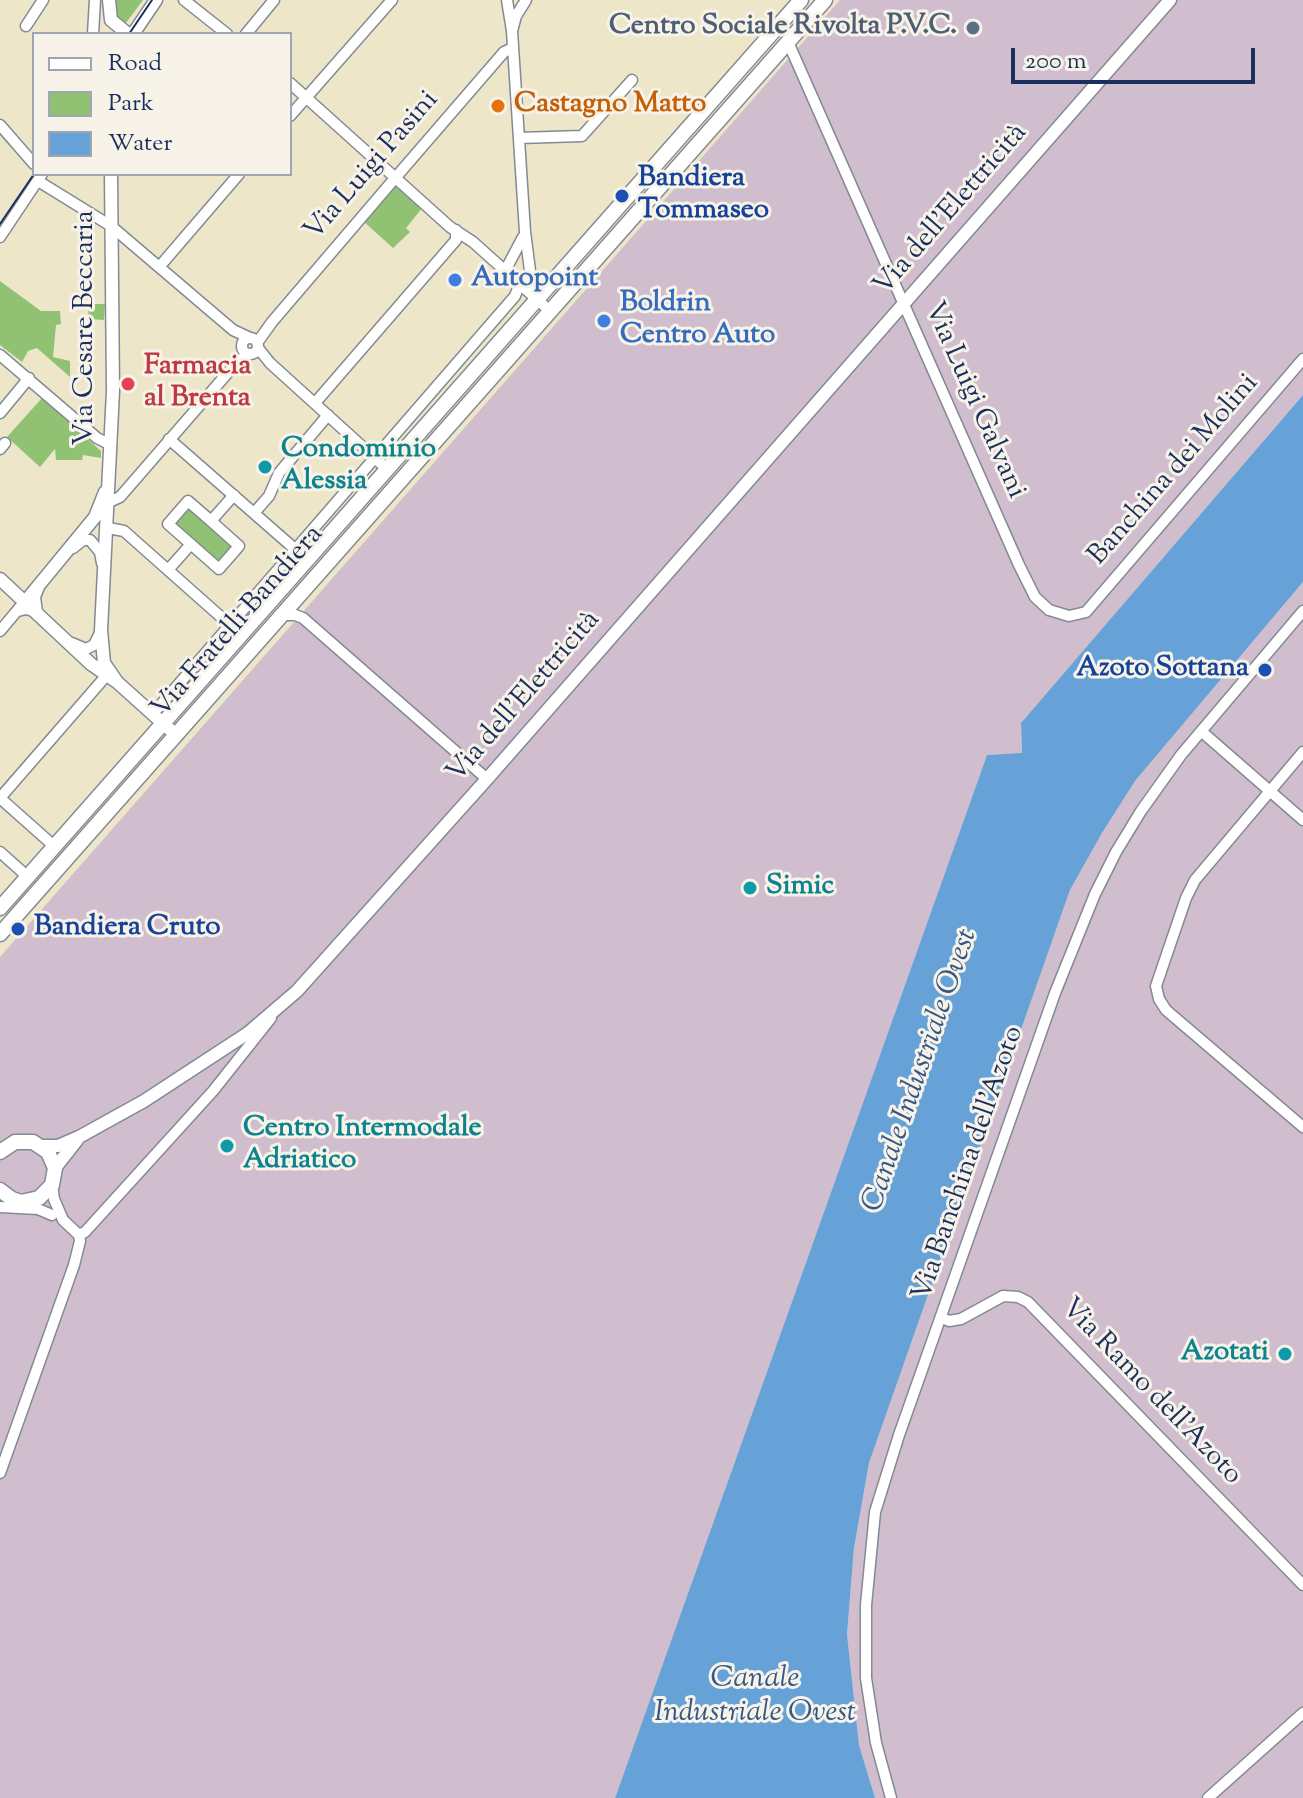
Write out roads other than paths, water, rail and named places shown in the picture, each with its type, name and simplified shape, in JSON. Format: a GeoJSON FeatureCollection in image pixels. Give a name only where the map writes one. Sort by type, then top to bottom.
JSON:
{"type":"FeatureCollection","features":[{"type":"Feature","properties":{"kind":"main road","name":"Via Fratelli Bandiera"},"geometry":{"type":"LineString","coordinates":[[0,908],[163,723],[382,464],[536,298],[801,0]]}},
{"type":"Feature","properties":{"kind":"main road","name":"Via Fratelli Bandiera"},"geometry":{"type":"LineString","coordinates":[[0,934],[825,0]]}},
{"type":"Feature","properties":{"kind":"main road"},"geometry":{"type":"LineString","coordinates":[[0,1138],[41,1146],[48,1152],[55,1168],[52,1185],[39,1198],[4,1203],[0,1190]]}},
{"type":"Feature","properties":{"kind":"main road"},"geometry":{"type":"LineString","coordinates":[[0,1152],[15,1142]]}},
{"type":"Feature","properties":{"kind":"street"},"geometry":{"type":"LineString","coordinates":[[26,26],[43,0]]}},
{"type":"Feature","properties":{"kind":"street"},"geometry":{"type":"LineString","coordinates":[[93,32],[95,0]]}},
{"type":"Feature","properties":{"kind":"street"},"geometry":{"type":"LineString","coordinates":[[132,32],[156,0]]}},
{"type":"Feature","properties":{"kind":"street"},"geometry":{"type":"LineString","coordinates":[[184,0],[224,32]]}},
{"type":"Feature","properties":{"kind":"street"},"geometry":{"type":"LineString","coordinates":[[248,32],[274,0]]}},
{"type":"Feature","properties":{"kind":"street"},"geometry":{"type":"LineString","coordinates":[[292,114],[392,0]]}},
{"type":"Feature","properties":{"kind":"street"},"geometry":{"type":"LineString","coordinates":[[507,0],[519,138],[525,282]]}},
{"type":"Feature","properties":{"kind":"street"},"geometry":{"type":"LineString","coordinates":[[512,31],[516,16],[526,0]]}},
{"type":"Feature","properties":{"kind":"street","name":"Via dell'Elettricità"},"geometry":{"type":"LineString","coordinates":[[79,1235],[213,1091],[280,1007],[487,779],[1171,1]]}},
{"type":"Feature","properties":{"kind":"street"},"geometry":{"type":"LineString","coordinates":[[109,6],[114,24],[128,32]]}},
{"type":"Feature","properties":{"kind":"street"},"geometry":{"type":"LineString","coordinates":[[108,32],[109,6]]}},
{"type":"Feature","properties":{"kind":"street","name":"Via Luigi Galvani"},"geometry":{"type":"LineString","coordinates":[[788,42],[1032,592],[1044,606],[1058,614],[1073,616],[1083,613]]}},
{"type":"Feature","properties":{"kind":"street","name":"Via Luigi Pasini"},"geometry":{"type":"LineString","coordinates":[[109,502],[120,497],[504,52],[513,48]]}},
{"type":"Feature","properties":{"kind":"street"},"geometry":{"type":"LineString","coordinates":[[519,138],[582,136],[632,80]]}},
{"type":"Feature","properties":{"kind":"street"},"geometry":{"type":"LineString","coordinates":[[292,85],[456,235],[469,239],[505,271],[525,282],[550,311]]}},
{"type":"Feature","properties":{"kind":"street"},"geometry":{"type":"LineString","coordinates":[[0,125],[32,162]]}},
{"type":"Feature","properties":{"kind":"street","name":"Via Cesare Beccaria"},"geometry":{"type":"LineString","coordinates":[[111,176],[111,445],[101,630],[104,663],[111,679]]}},
{"type":"Feature","properties":{"kind":"street"},"geometry":{"type":"LineString","coordinates":[[160,266],[237,176]]}},
{"type":"Feature","properties":{"kind":"street"},"geometry":{"type":"LineString","coordinates":[[0,237],[40,177],[111,226],[160,266],[382,464]]}},
{"type":"Feature","properties":{"kind":"street"},"geometry":{"type":"LineString","coordinates":[[315,403],[456,235]]}},
{"type":"Feature","properties":{"kind":"street"},"geometry":{"type":"LineString","coordinates":[[505,271],[507,262],[524,250]]}},
{"type":"Feature","properties":{"kind":"street","name":"Via Fratelli Bandiera"},"geometry":{"type":"LineString","coordinates":[[158,708],[296,550],[382,464],[457,361],[525,282]]}},
{"type":"Feature","properties":{"kind":"street"},"geometry":{"type":"LineString","coordinates":[[0,355],[97,438],[111,445]]}},
{"type":"Feature","properties":{"kind":"street","name":"Banchina dei Molini"},"geometry":{"type":"LineString","coordinates":[[1083,613],[1303,359]]}},
{"type":"Feature","properties":{"kind":"street"},"geometry":{"type":"LineString","coordinates":[[0,413],[29,378]]}},
{"type":"Feature","properties":{"kind":"street"},"geometry":{"type":"LineString","coordinates":[[254,513],[269,496],[287,462],[328,415]]}},
{"type":"Feature","properties":{"kind":"street"},"geometry":{"type":"LineString","coordinates":[[169,439],[296,550]]}},
{"type":"Feature","properties":{"kind":"street","name":"Via Cesare Beccaria"},"geometry":{"type":"LineString","coordinates":[[22,606],[95,517],[109,481]]}},
{"type":"Feature","properties":{"kind":"street"},"geometry":{"type":"LineString","coordinates":[[211,521],[234,495]]}},
{"type":"Feature","properties":{"kind":"street"},"geometry":{"type":"LineString","coordinates":[[188,501],[211,521],[239,546],[219,569],[168,524],[188,501]]}},
{"type":"Feature","properties":{"kind":"street"},"geometry":{"type":"LineString","coordinates":[[108,528],[124,531],[230,625]]}},
{"type":"Feature","properties":{"kind":"street"},"geometry":{"type":"LineString","coordinates":[[68,552],[83,540],[90,540],[100,552],[103,565]]}},
{"type":"Feature","properties":{"kind":"street"},"geometry":{"type":"LineString","coordinates":[[168,570],[191,544]]}},
{"type":"Feature","properties":{"kind":"street"},"geometry":{"type":"LineString","coordinates":[[0,579],[22,606],[37,612],[176,735]]}},
{"type":"Feature","properties":{"kind":"street"},"geometry":{"type":"LineString","coordinates":[[37,612],[35,597],[39,586]]}},
{"type":"Feature","properties":{"kind":"street"},"geometry":{"type":"LineString","coordinates":[[0,631],[22,606]]}},
{"type":"Feature","properties":{"kind":"street","name":"Via Banchina dell'Azoto"},"geometry":{"type":"LineString","coordinates":[[891,1798],[876,1743],[866,1678],[867,1577],[875,1512],[887,1470],[1055,993],[1095,894],[1141,811],[1201,731],[1303,611]]}},
{"type":"Feature","properties":{"kind":"street"},"geometry":{"type":"LineString","coordinates":[[279,615],[303,618],[487,779]]}},
{"type":"Feature","properties":{"kind":"street"},"geometry":{"type":"LineString","coordinates":[[70,642],[86,649],[94,645],[101,630]]}},
{"type":"Feature","properties":{"kind":"street"},"geometry":{"type":"LineString","coordinates":[[54,846],[0,798],[111,679]]}},
{"type":"Feature","properties":{"kind":"street"},"geometry":{"type":"LineString","coordinates":[[1201,731],[1303,820]]}},
{"type":"Feature","properties":{"kind":"street"},"geometry":{"type":"LineString","coordinates":[[1303,752],[1190,889],[1157,977],[1156,990],[1166,1010],[1303,1127]]}},
{"type":"Feature","properties":{"kind":"street"},"geometry":{"type":"LineString","coordinates":[[0,852],[28,877]]}},
{"type":"Feature","properties":{"kind":"street"},"geometry":{"type":"LineString","coordinates":[[41,1146],[58,1146],[79,1137],[170,1084],[248,1033],[280,1007]]}},
{"type":"Feature","properties":{"kind":"street"},"geometry":{"type":"LineString","coordinates":[[55,1168],[79,1137]]}},
{"type":"Feature","properties":{"kind":"street"},"geometry":{"type":"LineString","coordinates":[[52,1185],[63,1220]]}},
{"type":"Feature","properties":{"kind":"street"},"geometry":{"type":"LineString","coordinates":[[30,1201],[52,1215]]}},
{"type":"Feature","properties":{"kind":"street"},"geometry":{"type":"LineString","coordinates":[[0,1473],[80,1245],[79,1235],[63,1220],[38,1209],[4,1203]]}},
{"type":"Feature","properties":{"kind":"street","name":"Via Ramo dell'Azoto"},"geometry":{"type":"LineString","coordinates":[[942,1318],[949,1321],[961,1319],[1003,1296],[1014,1296],[1028,1302],[1303,1585]]}},
{"type":"Feature","properties":{"kind":"street"},"geometry":{"type":"LineString","coordinates":[[1208,1798],[1303,1713]]}},
{"type":"Feature","properties":{"kind":"water","name":"Canale Industriale Ovest"},"geometry":{"type":"Polygon","coordinates":[[[1303,395],[1303,582],[1135,781],[1070,890],[869,1463],[854,1548],[847,1634],[859,1745],[875,1798],[615,1798],[987,755],[1022,753],[1021,723],[1303,395]]]}},
{"type":"Feature","properties":{"kind":"tram line"},"geometry":{"type":"LineString","coordinates":[[130,32],[152,0]]}},
{"type":"Feature","properties":{"kind":"tram line"},"geometry":{"type":"LineString","coordinates":[[0,224],[33,176]]}},
{"type":"Feature","properties":{"kind":"place","name":"Centro Sociale Rivolta P.V.C."},"geometry":{"type":"Point","coordinates":[973,28]}},
{"type":"Feature","properties":{"kind":"place","name":"Castagno Matto"},"geometry":{"type":"Point","coordinates":[498,106]}},
{"type":"Feature","properties":{"kind":"place","name":"Bandiera Tommaseo"},"geometry":{"type":"Point","coordinates":[622,196]}},
{"type":"Feature","properties":{"kind":"place","name":"Autopoint"},"geometry":{"type":"Point","coordinates":[455,280]}},
{"type":"Feature","properties":{"kind":"place","name":"Boldrin Centro Auto"},"geometry":{"type":"Point","coordinates":[604,321]}},
{"type":"Feature","properties":{"kind":"place","name":"Farmacia al Brenta"},"geometry":{"type":"Point","coordinates":[128,384]}},
{"type":"Feature","properties":{"kind":"place","name":"Condominio Alessia"},"geometry":{"type":"Point","coordinates":[265,467]}},
{"type":"Feature","properties":{"kind":"place","name":"Azoto Sottana"},"geometry":{"type":"Point","coordinates":[1265,670]}},
{"type":"Feature","properties":{"kind":"place","name":"Simic"},"geometry":{"type":"Point","coordinates":[750,888]}},
{"type":"Feature","properties":{"kind":"place","name":"Bandiera Cruto"},"geometry":{"type":"Point","coordinates":[18,929]}},
{"type":"Feature","properties":{"kind":"place","name":"Centro Intermodale Adriatico"},"geometry":{"type":"Point","coordinates":[227,1146]}},
{"type":"Feature","properties":{"kind":"place","name":"Azotati"},"geometry":{"type":"Point","coordinates":[1285,1354]}}]}
